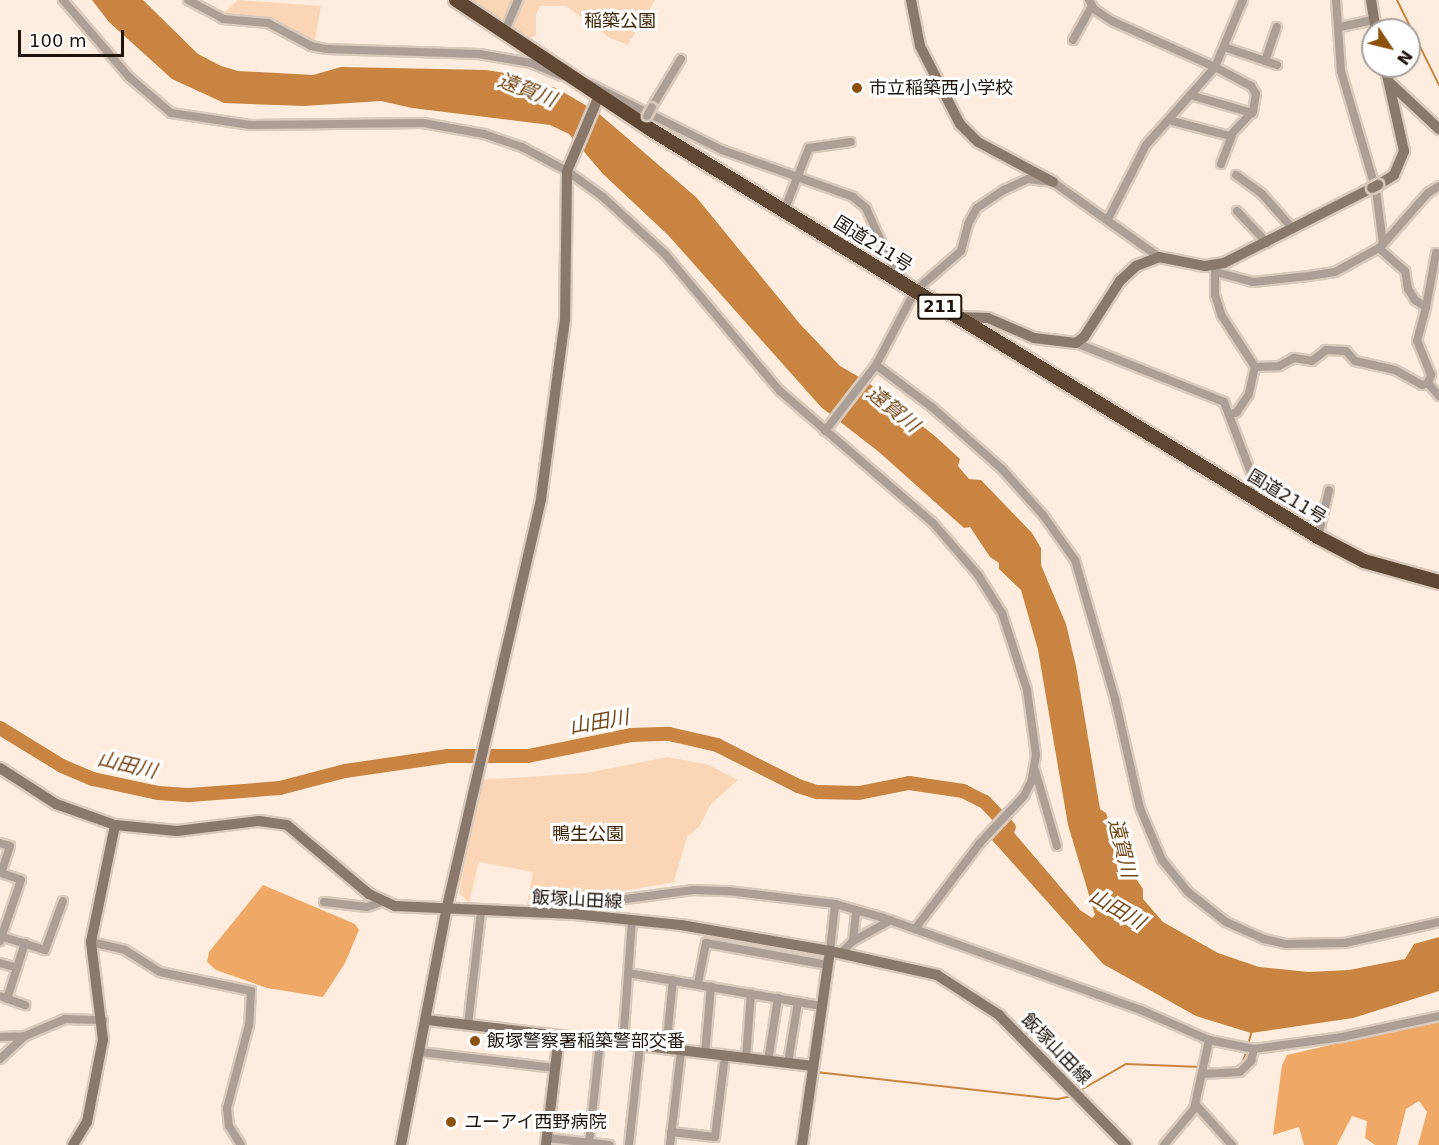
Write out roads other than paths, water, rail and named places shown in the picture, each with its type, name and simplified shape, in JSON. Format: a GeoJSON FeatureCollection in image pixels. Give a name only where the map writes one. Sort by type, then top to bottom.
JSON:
{"type":"FeatureCollection","features":[{"type":"Feature","properties":{"kind":"highway","name":"国道211号"},"geometry":{"type":"LineString","coordinates":[[456,0],[597,98],[645,119],[784,211],[1318,537],[1364,561],[1439,582]]}},
{"type":"Feature","properties":{"kind":"street"},"geometry":{"type":"LineString","coordinates":[[63,0],[129,77],[171,113],[238,125],[423,123],[484,134],[522,147],[567,171],[643,232],[780,391],[933,523],[978,575],[1002,613],[1027,690],[1035,770],[1057,846]]}},
{"type":"Feature","properties":{"kind":"street"},"geometry":{"type":"LineString","coordinates":[[188,0],[224,19],[268,23],[311,46],[327,50],[479,54],[531,63],[577,82],[599,87],[722,150],[845,192],[866,208],[889,258],[912,290]]}},
{"type":"Feature","properties":{"kind":"street"},"geometry":{"type":"LineString","coordinates":[[504,33],[518,0]]}},
{"type":"Feature","properties":{"kind":"street"},"geometry":{"type":"LineString","coordinates":[[911,0],[920,46],[960,124],[978,142],[1053,182],[1159,257],[1215,269],[1253,282],[1335,272],[1381,246],[1428,193],[1439,186]]}},
{"type":"Feature","properties":{"kind":"street"},"geometry":{"type":"LineString","coordinates":[[1108,219],[1138,158],[1215,67],[1243,0]]}},
{"type":"Feature","properties":{"kind":"street"},"geometry":{"type":"LineString","coordinates":[[1336,0],[1340,27],[1341,71],[1376,190],[1381,246],[1405,271],[1408,289],[1415,300],[1425,307]]}},
{"type":"Feature","properties":{"kind":"street"},"geometry":{"type":"LineString","coordinates":[[1371,0],[1374,18]]}},
{"type":"Feature","properties":{"kind":"street"},"geometry":{"type":"LineString","coordinates":[[1072,40],[1090,3],[1144,38],[1215,67],[1255,90],[1257,100],[1252,113],[1232,135],[1221,164]]}},
{"type":"Feature","properties":{"kind":"street"},"geometry":{"type":"LineString","coordinates":[[1340,27],[1361,26]]}},
{"type":"Feature","properties":{"kind":"street"},"geometry":{"type":"LineString","coordinates":[[1265,61],[1277,27]]}},
{"type":"Feature","properties":{"kind":"street"},"geometry":{"type":"LineString","coordinates":[[1224,48],[1276,65]]}},
{"type":"Feature","properties":{"kind":"street"},"geometry":{"type":"LineString","coordinates":[[645,119],[681,59]]}},
{"type":"Feature","properties":{"kind":"street"},"geometry":{"type":"LineString","coordinates":[[1215,269],[1394,175],[1404,151],[1389,78]]}},
{"type":"Feature","properties":{"kind":"street"},"geometry":{"type":"LineString","coordinates":[[1391,84],[1439,129]]}},
{"type":"Feature","properties":{"kind":"street"},"geometry":{"type":"LineString","coordinates":[[1190,95],[1252,113]]}},
{"type":"Feature","properties":{"kind":"street"},"geometry":{"type":"LineString","coordinates":[[401,1145],[427,1020],[446,911],[541,499],[565,319],[567,171],[597,98]]}},
{"type":"Feature","properties":{"kind":"street"},"geometry":{"type":"LineString","coordinates":[[1168,120],[1232,135]]}},
{"type":"Feature","properties":{"kind":"street"},"geometry":{"type":"LineString","coordinates":[[784,211],[808,148],[851,142]]}},
{"type":"Feature","properties":{"kind":"street"},"geometry":{"type":"LineString","coordinates":[[1236,175],[1262,194],[1293,230]]}},
{"type":"Feature","properties":{"kind":"street"},"geometry":{"type":"LineString","coordinates":[[826,430],[875,366],[912,290],[961,251],[977,208],[1028,179],[1053,182]]}},
{"type":"Feature","properties":{"kind":"street"},"geometry":{"type":"LineString","coordinates":[[1237,211],[1267,243]]}},
{"type":"Feature","properties":{"kind":"street"},"geometry":{"type":"LineString","coordinates":[[1436,253],[1417,341],[1430,370],[1428,383],[1439,396]]}},
{"type":"Feature","properties":{"kind":"street"},"geometry":{"type":"LineString","coordinates":[[1076,343],[1084,338],[1128,272],[1159,257]]}},
{"type":"Feature","properties":{"kind":"street"},"geometry":{"type":"LineString","coordinates":[[1215,269],[1215,295],[1221,316],[1255,367],[1249,394],[1237,412],[1230,415]]}},
{"type":"Feature","properties":{"kind":"street"},"geometry":{"type":"LineString","coordinates":[[957,317],[988,318],[1034,338],[1076,343],[1218,398],[1230,415],[1253,478],[1255,499]]}},
{"type":"Feature","properties":{"kind":"street"},"geometry":{"type":"LineString","coordinates":[[1255,367],[1280,366],[1294,358],[1312,361],[1326,350],[1346,351],[1360,363],[1395,370],[1422,385],[1428,383]]}},
{"type":"Feature","properties":{"kind":"street"},"geometry":{"type":"LineString","coordinates":[[875,366],[1002,469],[1043,514],[1075,561],[1115,699],[1140,808],[1162,860],[1188,892],[1226,922],[1264,939],[1286,944],[1345,944],[1439,922]]}},
{"type":"Feature","properties":{"kind":"street"},"geometry":{"type":"LineString","coordinates":[[1318,537],[1329,490]]}},
{"type":"Feature","properties":{"kind":"street"},"geometry":{"type":"LineString","coordinates":[[0,768],[56,804],[115,825],[204,830],[274,820],[305,837],[382,902]]}},
{"type":"Feature","properties":{"kind":"street"},"geometry":{"type":"LineString","coordinates":[[915,929],[980,843],[1024,796],[1035,770]]}},
{"type":"Feature","properties":{"kind":"street"},"geometry":{"type":"LineString","coordinates":[[73,1145],[87,1122],[103,1020],[91,942],[115,825]]}},
{"type":"Feature","properties":{"kind":"street"},"geometry":{"type":"LineString","coordinates":[[0,843],[10,846],[1,873],[21,880],[1,937],[45,950],[63,901]]}},
{"type":"Feature","properties":{"kind":"street"},"geometry":{"type":"LineString","coordinates":[[574,914],[603,902],[693,890],[728,891],[835,904],[891,920],[1141,1010],[1209,1040],[1254,1049],[1342,1037],[1439,1016]]}},
{"type":"Feature","properties":{"kind":"street"},"geometry":{"type":"LineString","coordinates":[[324,902],[366,907],[382,902]]}},
{"type":"Feature","properties":{"kind":"street","name":"飯塚山田線"},"geometry":{"type":"LineString","coordinates":[[382,902],[446,911],[574,914],[632,920],[836,952],[937,975],[971,994],[999,1015],[1126,1145]]}},
{"type":"Feature","properties":{"kind":"street"},"geometry":{"type":"LineString","coordinates":[[835,904],[836,952]]}},
{"type":"Feature","properties":{"kind":"street"},"geometry":{"type":"LineString","coordinates":[[853,941],[856,910]]}},
{"type":"Feature","properties":{"kind":"street"},"geometry":{"type":"LineString","coordinates":[[468,1025],[481,912]]}},
{"type":"Feature","properties":{"kind":"street"},"geometry":{"type":"LineString","coordinates":[[623,1043],[632,920]]}},
{"type":"Feature","properties":{"kind":"street"},"geometry":{"type":"LineString","coordinates":[[802,1145],[828,965],[836,952],[891,920]]}},
{"type":"Feature","properties":{"kind":"street"},"geometry":{"type":"LineString","coordinates":[[91,942],[125,950],[160,972],[251,991],[254,1002],[227,1107],[229,1126],[241,1145]]}},
{"type":"Feature","properties":{"kind":"street"},"geometry":{"type":"LineString","coordinates":[[25,943],[17,968],[3,998],[25,1005]]}},
{"type":"Feature","properties":{"kind":"street"},"geometry":{"type":"LineString","coordinates":[[698,983],[706,943],[828,965]]}},
{"type":"Feature","properties":{"kind":"street"},"geometry":{"type":"LineString","coordinates":[[0,963],[17,968]]}},
{"type":"Feature","properties":{"kind":"street"},"geometry":{"type":"LineString","coordinates":[[628,973],[698,983],[821,1006]]}},
{"type":"Feature","properties":{"kind":"street"},"geometry":{"type":"LineString","coordinates":[[666,1049],[673,980]]}},
{"type":"Feature","properties":{"kind":"street"},"geometry":{"type":"LineString","coordinates":[[705,1054],[711,986]]}},
{"type":"Feature","properties":{"kind":"street"},"geometry":{"type":"LineString","coordinates":[[746,1058],[751,993]]}},
{"type":"Feature","properties":{"kind":"street"},"geometry":{"type":"LineString","coordinates":[[768,1061],[778,998]]}},
{"type":"Feature","properties":{"kind":"street"},"geometry":{"type":"LineString","coordinates":[[788,1063],[798,1002]]}},
{"type":"Feature","properties":{"kind":"street"},"geometry":{"type":"LineString","coordinates":[[0,1059],[25,1036],[65,1019],[103,1020]]}},
{"type":"Feature","properties":{"kind":"street"},"geometry":{"type":"LineString","coordinates":[[427,1020],[812,1066]]}},
{"type":"Feature","properties":{"kind":"street"},"geometry":{"type":"LineString","coordinates":[[0,1037],[25,1036]]}},
{"type":"Feature","properties":{"kind":"street"},"geometry":{"type":"LineString","coordinates":[[559,1036],[546,1141],[610,1145]]}},
{"type":"Feature","properties":{"kind":"street"},"geometry":{"type":"LineString","coordinates":[[1164,1145],[1196,1105],[1209,1040]]}},
{"type":"Feature","properties":{"kind":"street"},"geometry":{"type":"LineString","coordinates":[[589,1143],[600,1041]]}},
{"type":"Feature","properties":{"kind":"street"},"geometry":{"type":"LineString","coordinates":[[628,1145],[640,1046]]}},
{"type":"Feature","properties":{"kind":"street"},"geometry":{"type":"LineString","coordinates":[[1203,1070],[1240,1072],[1249,1065],[1254,1049]]}},
{"type":"Feature","properties":{"kind":"street"},"geometry":{"type":"LineString","coordinates":[[670,1145],[681,1051]]}},
{"type":"Feature","properties":{"kind":"street"},"geometry":{"type":"LineString","coordinates":[[420,1052],[555,1068]]}},
{"type":"Feature","properties":{"kind":"street"},"geometry":{"type":"LineString","coordinates":[[671,1132],[715,1137],[725,1056]]}},
{"type":"Feature","properties":{"kind":"street"},"geometry":{"type":"LineString","coordinates":[[1196,1105],[1232,1145]]}},
{"type":"Feature","properties":{"kind":"water","name":"遠賀川"},"geometry":{"type":"Polygon","coordinates":[[[92,0],[143,0],[198,54],[221,66],[238,71],[313,75],[341,67],[486,70],[524,76],[558,89],[597,112],[697,198],[800,324],[840,366],[866,381],[936,437],[960,459],[958,466],[969,479],[981,480],[1032,533],[1041,548],[1041,565],[1066,624],[1076,666],[1100,809],[1106,813],[1119,853],[1143,889],[1143,899],[1163,922],[1218,953],[1259,967],[1308,972],[1349,970],[1405,959],[1414,944],[1439,937],[1439,991],[1353,1018],[1251,1033],[1196,1016],[1103,964],[984,831],[999,815],[1080,910],[1092,918],[1095,915],[1068,825],[1038,650],[1021,590],[999,569],[999,563],[990,557],[970,527],[964,528],[879,452],[821,407],[668,235],[603,174],[569,134],[550,125],[412,108],[381,101],[304,106],[224,103],[172,79],[109,22],[92,0]]]}},
{"type":"Feature","properties":{"kind":"waterway"},"geometry":{"type":"LineString","coordinates":[[1397,0],[1439,85]]}},
{"type":"Feature","properties":{"kind":"waterway","name":"山田川"},"geometry":{"type":"LineString","coordinates":[[0,728],[62,766],[93,779],[158,793],[190,795],[280,788],[345,771],[448,756],[528,756],[631,735],[669,734],[717,745],[798,786],[817,792],[859,793],[909,783],[963,791],[985,802],[1009,828]]}},
{"type":"Feature","properties":{"kind":"waterway"},"geometry":{"type":"LineString","coordinates":[[1248,1045],[1252,1030]]}},
{"type":"Feature","properties":{"kind":"waterway"},"geometry":{"type":"LineString","coordinates":[[503,1035],[554,1041]]}},
{"type":"Feature","properties":{"kind":"waterway"},"geometry":{"type":"LineString","coordinates":[[562,1042],[637,1051]]}},
{"type":"Feature","properties":{"kind":"waterway"},"geometry":{"type":"LineString","coordinates":[[1233,1069],[1242,1063],[1247,1050]]}},
{"type":"Feature","properties":{"kind":"waterway"},"geometry":{"type":"LineString","coordinates":[[643,1051],[664,1054]]}},
{"type":"Feature","properties":{"kind":"waterway"},"geometry":{"type":"LineString","coordinates":[[753,1064],[810,1071]]}},
{"type":"Feature","properties":{"kind":"waterway"},"geometry":{"type":"LineString","coordinates":[[1079,1091],[1126,1064],[1201,1067]]}},
{"type":"Feature","properties":{"kind":"waterway"},"geometry":{"type":"LineString","coordinates":[[1206,1068],[1225,1069]]}},
{"type":"Feature","properties":{"kind":"waterway"},"geometry":{"type":"LineString","coordinates":[[816,1072],[1058,1099],[1072,1096]]}},
{"type":"Feature","properties":{"kind":"place","name":"市立稲築西小学校"},"geometry":{"type":"Point","coordinates":[857,88]}},
{"type":"Feature","properties":{"kind":"place","name":"飯塚警察署稲築警部交番"},"geometry":{"type":"Point","coordinates":[475,1041]}},
{"type":"Feature","properties":{"kind":"place","name":"ユーアイ西野病院"},"geometry":{"type":"Point","coordinates":[451,1122]}},
{"type":"Feature","properties":{"kind":"park label","name":"稲築公園"},"geometry":{"type":"Point","coordinates":[620,21]}},
{"type":"Feature","properties":{"kind":"park label","name":"鴨生公園"},"geometry":{"type":"Point","coordinates":[588,834]}}]}
